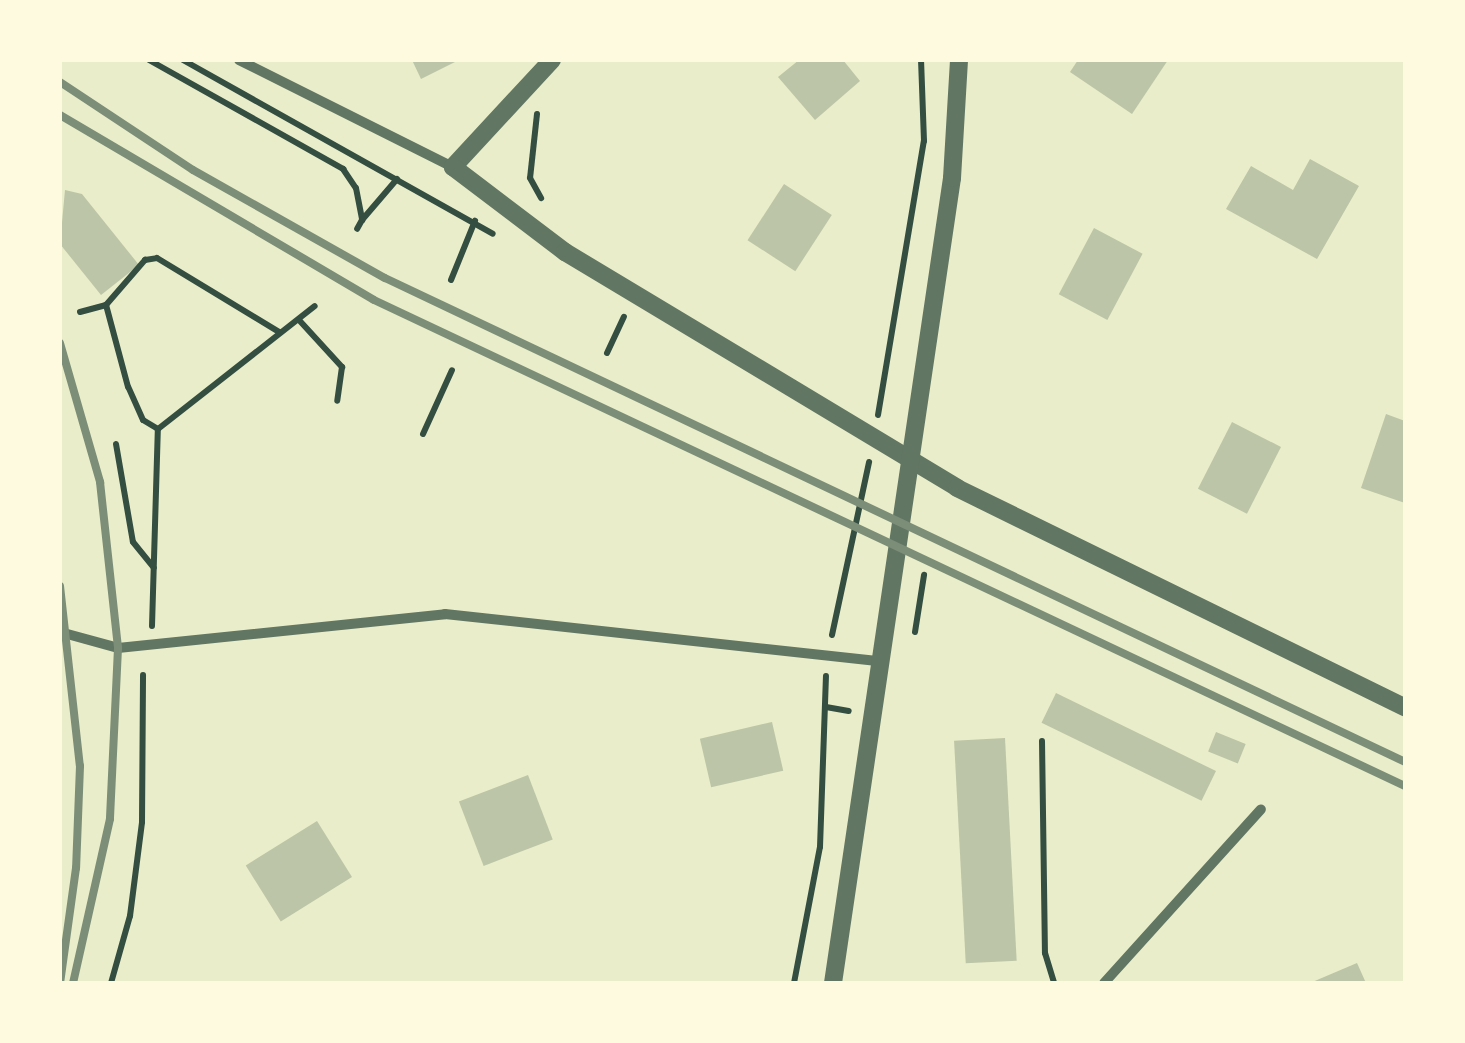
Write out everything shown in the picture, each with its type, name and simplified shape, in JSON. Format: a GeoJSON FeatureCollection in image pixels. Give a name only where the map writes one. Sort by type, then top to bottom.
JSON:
{"type":"FeatureCollection","features":[{"type":"Feature","properties":{"kind":"street"},"geometry":{"type":"LineString","coordinates":[[239,60],[453,167],[566,252],[957,488],[1405,707]]}},
{"type":"Feature","properties":{"kind":"street"},"geometry":{"type":"LineString","coordinates":[[453,167],[552,60]]}},
{"type":"Feature","properties":{"kind":"street"},"geometry":{"type":"LineString","coordinates":[[833,983],[952,178],[959,60]]}},
{"type":"Feature","properties":{"kind":"street"},"geometry":{"type":"LineString","coordinates":[[60,632],[118,648],[151,647],[445,614],[879,661]]}},
{"type":"Feature","properties":{"kind":"street"},"geometry":{"type":"LineString","coordinates":[[1104,983],[1260,809]]}},
{"type":"Feature","properties":{"kind":"path"},"geometry":{"type":"LineString","coordinates":[[149,60],[343,168],[356,188],[362,220]]}},
{"type":"Feature","properties":{"kind":"path"},"geometry":{"type":"LineString","coordinates":[[183,60],[474,223]]}},
{"type":"Feature","properties":{"kind":"path"},"geometry":{"type":"LineString","coordinates":[[868,431],[924,141],[921,60]]}},
{"type":"Feature","properties":{"kind":"path"},"geometry":{"type":"LineString","coordinates":[[357,228],[397,179]]}},
{"type":"Feature","properties":{"kind":"path"},"geometry":{"type":"LineString","coordinates":[[451,280],[487,192]]}},
{"type":"Feature","properties":{"kind":"path"},"geometry":{"type":"LineString","coordinates":[[80,312],[106,304],[145,260],[156,258],[279,332]]}},
{"type":"Feature","properties":{"kind":"path"},"geometry":{"type":"LineString","coordinates":[[106,304],[128,387],[144,420],[158,429]]}},
{"type":"Feature","properties":{"kind":"path"},"geometry":{"type":"LineString","coordinates":[[151,647],[158,429],[315,306]]}},
{"type":"Feature","properties":{"kind":"path"},"geometry":{"type":"LineString","coordinates":[[607,353],[627,311]]}},
{"type":"Feature","properties":{"kind":"path"},"geometry":{"type":"LineString","coordinates":[[299,320],[342,367],[337,401]]}},
{"type":"Feature","properties":{"kind":"path"},"geometry":{"type":"LineString","coordinates":[[423,434],[452,370]]}},
{"type":"Feature","properties":{"kind":"path"},"geometry":{"type":"LineString","coordinates":[[116,444],[133,542],[154,568]]}},
{"type":"Feature","properties":{"kind":"path"},"geometry":{"type":"LineString","coordinates":[[794,983],[820,847],[826,655],[871,453]]}},
{"type":"Feature","properties":{"kind":"path"},"geometry":{"type":"LineString","coordinates":[[111,983],[130,916],[142,822],[143,675]]}},
{"type":"Feature","properties":{"kind":"path"},"geometry":{"type":"LineString","coordinates":[[1042,741],[1044,953],[1054,983]]}},
{"type":"Feature","properties":{"kind":"building"},"geometry":{"type":"Polygon","coordinates":[[[412,60],[459,60],[421,79],[412,60]]]}},
{"type":"Feature","properties":{"kind":"building"},"geometry":{"type":"Polygon","coordinates":[[[799,60],[843,60],[860,81],[815,120],[778,77],[799,60]]]}},
{"type":"Feature","properties":{"kind":"building"},"geometry":{"type":"Polygon","coordinates":[[[1078,60],[1168,60],[1132,114],[1070,72],[1078,60]]]}},
{"type":"Feature","properties":{"kind":"building"},"geometry":{"type":"Polygon","coordinates":[[[1310,159],[1359,186],[1317,259],[1226,209],[1251,166],[1293,190],[1310,159]]]}},
{"type":"Feature","properties":{"kind":"building"},"geometry":{"type":"Polygon","coordinates":[[[784,184],[832,215],[795,271],[748,240],[784,184]]]}},
{"type":"Feature","properties":{"kind":"building"},"geometry":{"type":"Polygon","coordinates":[[[65,190],[82,194],[139,265],[101,295],[60,244],[65,190]]]}},
{"type":"Feature","properties":{"kind":"building"},"geometry":{"type":"Polygon","coordinates":[[[1094,228],[1143,254],[1107,320],[1059,294],[1094,228]]]}},
{"type":"Feature","properties":{"kind":"building"},"geometry":{"type":"Polygon","coordinates":[[[1386,414],[1405,421],[1405,503],[1361,488],[1386,414]]]}},
{"type":"Feature","properties":{"kind":"building"},"geometry":{"type":"Polygon","coordinates":[[[1232,422],[1281,447],[1247,514],[1198,489],[1232,422]]]}},
{"type":"Feature","properties":{"kind":"building"},"geometry":{"type":"Polygon","coordinates":[[[1056,693],[1216,771],[1202,801],[1042,723],[1056,693]]]}},
{"type":"Feature","properties":{"kind":"building"},"geometry":{"type":"Polygon","coordinates":[[[772,722],[783,771],[711,787],[700,739],[772,722]]]}},
{"type":"Feature","properties":{"kind":"building"},"geometry":{"type":"Polygon","coordinates":[[[1216,732],[1246,744],[1238,763],[1208,751],[1216,732]]]}},
{"type":"Feature","properties":{"kind":"building"},"geometry":{"type":"Polygon","coordinates":[[[1005,738],[1017,961],[966,963],[954,741],[1005,738]]]}},
{"type":"Feature","properties":{"kind":"building"},"geometry":{"type":"Polygon","coordinates":[[[528,775],[553,839],[484,866],[459,802],[528,775]]]}},
{"type":"Feature","properties":{"kind":"building"},"geometry":{"type":"Polygon","coordinates":[[[317,821],[352,877],[281,921],[246,866],[317,821]]]}},
{"type":"Feature","properties":{"kind":"building"},"geometry":{"type":"Polygon","coordinates":[[[1357,963],[1366,983],[1310,983],[1357,963]]]}},
{"type":"Feature","properties":{"kind":"railway"},"geometry":{"type":"LineString","coordinates":[[60,82],[193,170],[385,278],[1405,762]]}},
{"type":"Feature","properties":{"kind":"railway"},"geometry":{"type":"LineString","coordinates":[[60,115],[374,300],[1405,786]]}},
{"type":"Feature","properties":{"kind":"railway"},"geometry":{"type":"LineString","coordinates":[[60,343],[100,482],[118,648],[110,819],[73,983]]}},
{"type":"Feature","properties":{"kind":"railway"},"geometry":{"type":"LineString","coordinates":[[60,586],[80,766],[76,868],[60,983]]}}]}
